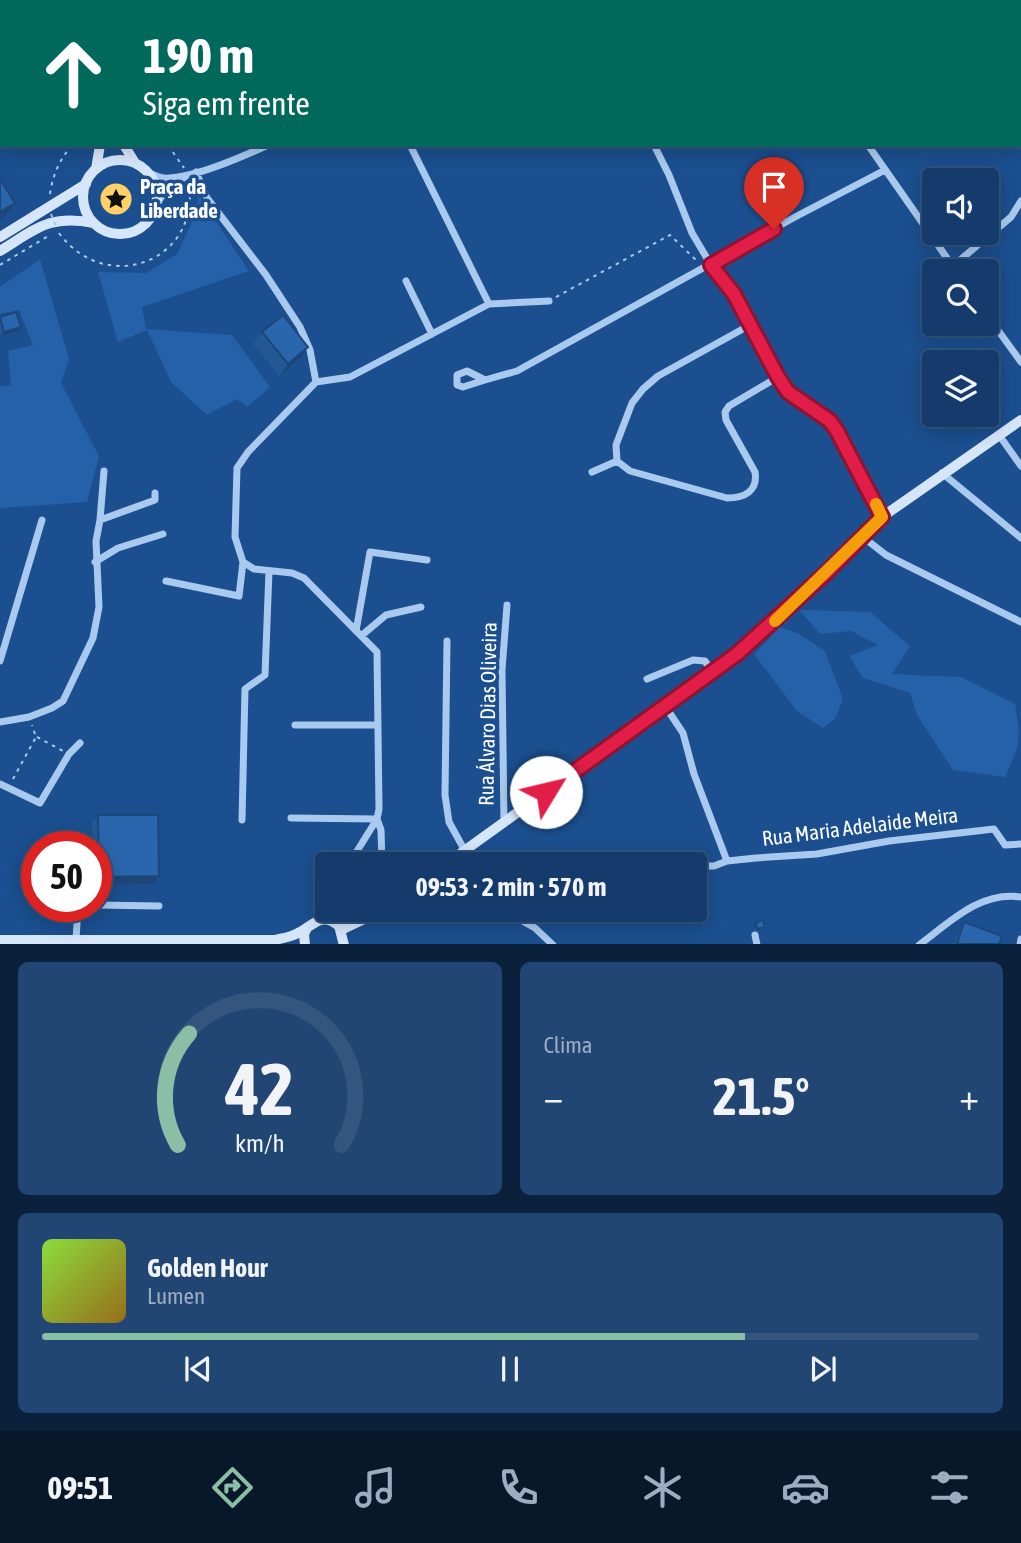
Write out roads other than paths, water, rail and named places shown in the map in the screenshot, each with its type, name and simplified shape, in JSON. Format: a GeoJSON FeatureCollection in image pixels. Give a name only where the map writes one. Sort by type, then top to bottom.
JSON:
{"type":"FeatureCollection","features":[{"type":"Feature","properties":{"kind":"main road"},"geometry":{"type":"LineString","coordinates":[[0,237],[51,210],[86,184],[96,169],[100,147]]}},
{"type":"Feature","properties":{"kind":"main road"},"geometry":{"type":"LineString","coordinates":[[86,184],[84,205],[94,223],[103,230],[114,233],[136,231],[145,224],[156,205],[157,193],[148,172],[135,163],[125,147]]}},
{"type":"Feature","properties":{"kind":"main road"},"geometry":{"type":"LineString","coordinates":[[96,169],[114,160],[135,163]]}},
{"type":"Feature","properties":{"kind":"main road"},"geometry":{"type":"LineString","coordinates":[[0,251],[50,222],[74,219],[94,223]]}},
{"type":"Feature","properties":{"kind":"main road"},"geometry":{"type":"LineString","coordinates":[[465,851],[765,631],[882,517],[1021,420]]}},
{"type":"Feature","properties":{"kind":"main road"},"geometry":{"type":"LineString","coordinates":[[0,940],[275,940],[292,936],[315,921]]}},
{"type":"Feature","properties":{"kind":"main road"},"geometry":{"type":"LineString","coordinates":[[335,922],[342,940],[367,922]]}},
{"type":"Feature","properties":{"kind":"main road"},"geometry":{"type":"LineString","coordinates":[[305,944],[304,934],[307,928]]}},
{"type":"Feature","properties":{"kind":"main road"},"geometry":{"type":"LineString","coordinates":[[275,940],[287,944]]}},
{"type":"Feature","properties":{"kind":"street"},"geometry":{"type":"LineString","coordinates":[[148,172],[168,178],[187,175],[263,147]]}},
{"type":"Feature","properties":{"kind":"street"},"geometry":{"type":"LineString","coordinates":[[411,147],[489,304]]}},
{"type":"Feature","properties":{"kind":"street"},"geometry":{"type":"LineString","coordinates":[[655,147],[692,233],[711,265],[734,294],[778,377],[788,392],[830,421],[882,517]]}},
{"type":"Feature","properties":{"kind":"street"},"geometry":{"type":"LineString","coordinates":[[869,147],[948,259]]}},
{"type":"Feature","properties":{"kind":"street"},"geometry":{"type":"LineString","coordinates":[[485,380],[517,371],[885,170]]}},
{"type":"Feature","properties":{"kind":"street"},"geometry":{"type":"LineString","coordinates":[[196,172],[207,198],[266,275],[300,327],[310,350],[316,382]]}},
{"type":"Feature","properties":{"kind":"street"},"geometry":{"type":"LineString","coordinates":[[156,205],[164,193],[187,175]]}},
{"type":"Feature","properties":{"kind":"street"},"geometry":{"type":"LineString","coordinates":[[964,259],[1011,217],[1021,201]]}},
{"type":"Feature","properties":{"kind":"street"},"geometry":{"type":"LineString","coordinates":[[406,281],[432,334]]}},
{"type":"Feature","properties":{"kind":"street"},"geometry":{"type":"LineString","coordinates":[[166,581],[239,596],[243,562],[234,537],[237,468],[248,452],[316,382],[350,377],[489,304],[549,301]]}},
{"type":"Feature","properties":{"kind":"street"},"geometry":{"type":"LineString","coordinates":[[750,325],[658,376],[643,389],[632,403],[616,446],[617,461],[630,471],[715,494],[738,498],[746,495],[753,489],[755,472],[726,420],[725,412],[729,406],[778,377]]}},
{"type":"Feature","properties":{"kind":"street"},"geometry":{"type":"LineString","coordinates":[[999,332],[1021,362]]}},
{"type":"Feature","properties":{"kind":"street"},"geometry":{"type":"LineString","coordinates":[[999,435],[1021,466]]}},
{"type":"Feature","properties":{"kind":"street"},"geometry":{"type":"LineString","coordinates":[[592,472],[617,461]]}},
{"type":"Feature","properties":{"kind":"street"},"geometry":{"type":"LineString","coordinates":[[0,722],[29,717],[63,701],[93,638],[99,607],[95,562],[104,471]]}},
{"type":"Feature","properties":{"kind":"street"},"geometry":{"type":"LineString","coordinates":[[942,473],[1021,538]]}},
{"type":"Feature","properties":{"kind":"street"},"geometry":{"type":"LineString","coordinates":[[100,520],[155,500],[155,493]]}},
{"type":"Feature","properties":{"kind":"street"},"geometry":{"type":"LineString","coordinates":[[0,661],[42,520]]}},
{"type":"Feature","properties":{"kind":"street"},"geometry":{"type":"LineString","coordinates":[[95,562],[118,548],[163,534]]}},
{"type":"Feature","properties":{"kind":"street"},"geometry":{"type":"LineString","coordinates":[[863,537],[886,555],[1021,622]]}},
{"type":"Feature","properties":{"kind":"street"},"geometry":{"type":"LineString","coordinates":[[359,633],[370,552],[427,560]]}},
{"type":"Feature","properties":{"kind":"street"},"geometry":{"type":"LineString","coordinates":[[243,562],[254,569],[292,573],[304,578],[377,652],[379,809],[377,818],[356,852]]}},
{"type":"Feature","properties":{"kind":"street"},"geometry":{"type":"LineString","coordinates":[[242,820],[246,689],[265,675],[269,571]]}},
{"type":"Feature","properties":{"kind":"street","name":"Rua Álvaro Dias Oliveira"},"geometry":{"type":"LineString","coordinates":[[504,822],[502,670],[507,605]]}},
{"type":"Feature","properties":{"kind":"street"},"geometry":{"type":"LineString","coordinates":[[359,633],[386,615],[421,607]]}},
{"type":"Feature","properties":{"kind":"street"},"geometry":{"type":"LineString","coordinates":[[447,641],[445,795],[449,822],[465,851]]}},
{"type":"Feature","properties":{"kind":"street"},"geometry":{"type":"LineString","coordinates":[[647,679],[693,660],[705,661],[712,672]]}},
{"type":"Feature","properties":{"kind":"street"},"geometry":{"type":"LineString","coordinates":[[665,706],[683,733],[694,774],[727,862]]}},
{"type":"Feature","properties":{"kind":"street"},"geometry":{"type":"LineString","coordinates":[[295,725],[378,725]]}},
{"type":"Feature","properties":{"kind":"street"},"geometry":{"type":"LineString","coordinates":[[0,784],[40,803],[69,754],[80,743]]}},
{"type":"Feature","properties":{"kind":"street"},"geometry":{"type":"LineString","coordinates":[[291,818],[377,818]]}},
{"type":"Feature","properties":{"kind":"street"},"geometry":{"type":"LineString","coordinates":[[377,818],[381,830],[382,852]]}},
{"type":"Feature","properties":{"kind":"street","name":"Rua Maria Adelaide Meira"},"geometry":{"type":"LineString","coordinates":[[707,866],[817,854],[889,841],[994,829],[1005,845],[1021,844]]}},
{"type":"Feature","properties":{"kind":"street"},"geometry":{"type":"LineString","coordinates":[[919,944],[970,907],[986,899],[1009,895],[1021,897]]}},
{"type":"Feature","properties":{"kind":"street"},"geometry":{"type":"LineString","coordinates":[[112,905],[159,906]]}},
{"type":"Feature","properties":{"kind":"street"},"geometry":{"type":"LineString","coordinates":[[76,940],[77,922]]}},
{"type":"Feature","properties":{"kind":"street"},"geometry":{"type":"LineString","coordinates":[[524,922],[553,944]]}},
{"type":"Feature","properties":{"kind":"street"},"geometry":{"type":"LineString","coordinates":[[755,936],[757,944]]}},
{"type":"Feature","properties":{"kind":"street"},"geometry":{"type":"LineString","coordinates":[[1020,944],[1021,939]]}},
{"type":"Feature","properties":{"kind":"place","name":"Praça da Liberdade"},"geometry":{"type":"Point","coordinates":[116,199]}}]}
